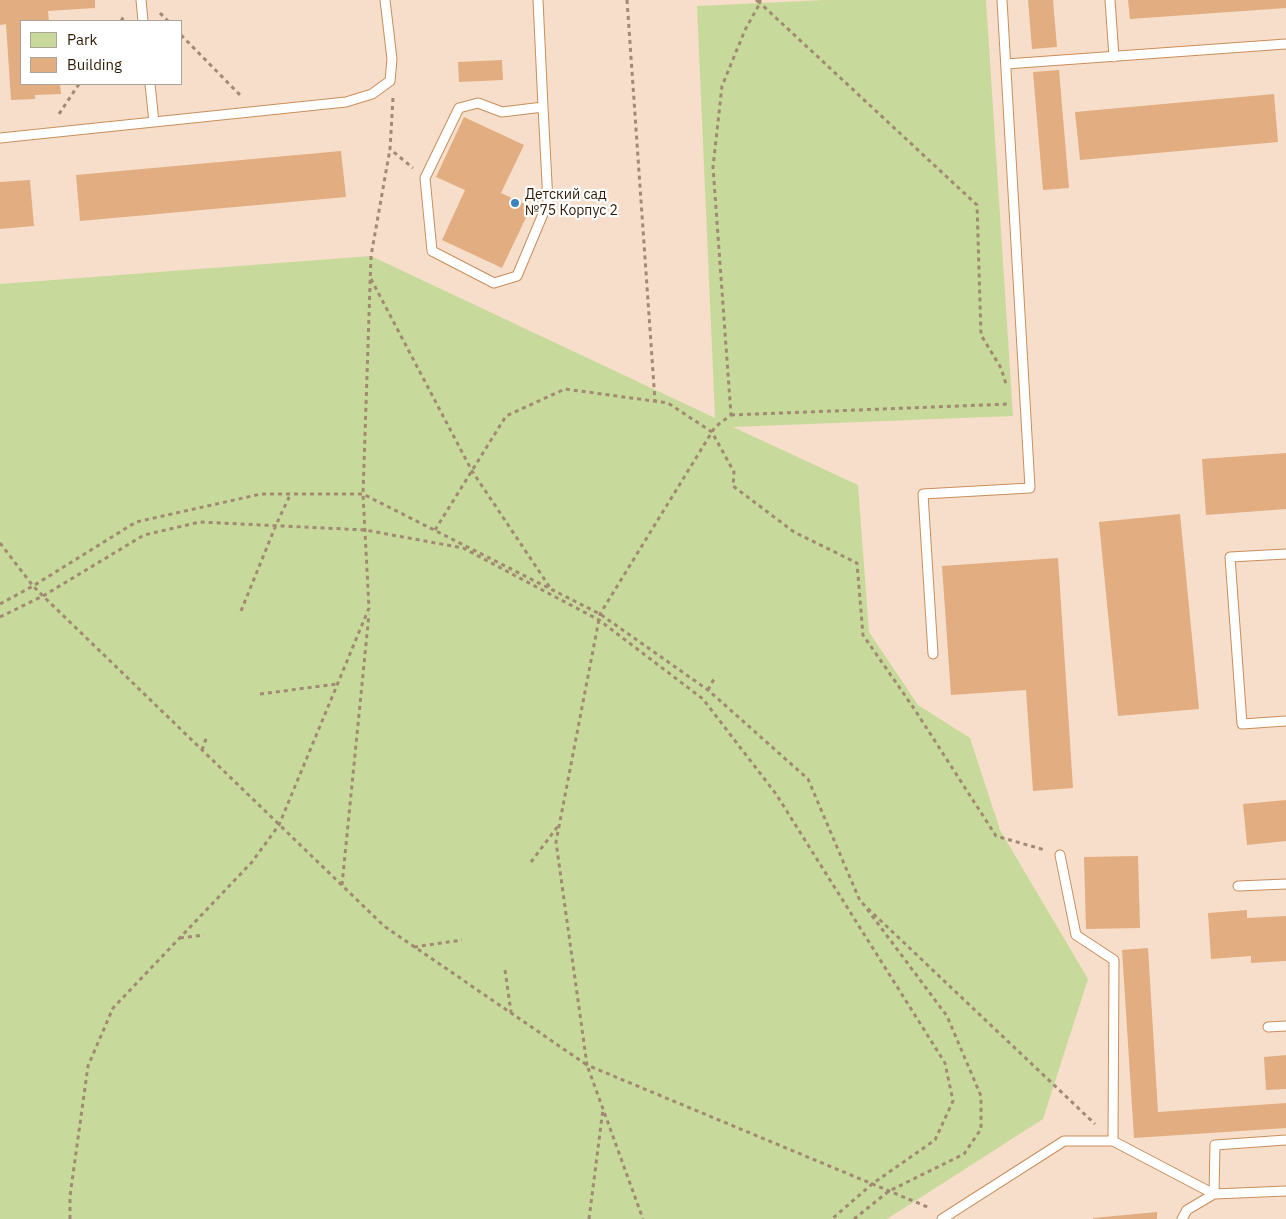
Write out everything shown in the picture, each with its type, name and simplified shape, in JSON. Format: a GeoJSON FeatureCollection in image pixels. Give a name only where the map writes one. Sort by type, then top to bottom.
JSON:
{"type":"FeatureCollection","features":[{"type":"Feature","properties":{"kind":"lane"},"geometry":{"type":"LineString","coordinates":[[141,0],[143,20]]}},
{"type":"Feature","properties":{"kind":"lane"},"geometry":{"type":"LineString","coordinates":[[0,138],[346,102],[372,94],[390,81],[392,59],[386,0]]}},
{"type":"Feature","properties":{"kind":"lane"},"geometry":{"type":"LineString","coordinates":[[538,0],[548,202],[517,276],[494,283],[432,251],[425,178],[459,108],[478,103],[502,112],[543,107]]}},
{"type":"Feature","properties":{"kind":"lane"},"geometry":{"type":"LineString","coordinates":[[932,654],[923,494],[1030,488],[1002,0]]}},
{"type":"Feature","properties":{"kind":"lane"},"geometry":{"type":"LineString","coordinates":[[1110,0],[1114,56]]}},
{"type":"Feature","properties":{"kind":"lane"},"geometry":{"type":"LineString","coordinates":[[1006,64],[1286,44]]}},
{"type":"Feature","properties":{"kind":"lane"},"geometry":{"type":"LineString","coordinates":[[150,85],[154,122]]}},
{"type":"Feature","properties":{"kind":"lane"},"geometry":{"type":"LineString","coordinates":[[1286,554],[1230,557],[1242,724],[1286,721]]}},
{"type":"Feature","properties":{"kind":"lane"},"geometry":{"type":"LineString","coordinates":[[1060,855],[1076,935],[1114,960],[1113,1142]]}},
{"type":"Feature","properties":{"kind":"lane"},"geometry":{"type":"LineString","coordinates":[[1238,886],[1286,884]]}},
{"type":"Feature","properties":{"kind":"lane"},"geometry":{"type":"LineString","coordinates":[[1268,1027],[1286,1026]]}},
{"type":"Feature","properties":{"kind":"lane"},"geometry":{"type":"LineString","coordinates":[[1214,1194],[1215,1145],[1286,1140]]}},
{"type":"Feature","properties":{"kind":"lane"},"geometry":{"type":"LineString","coordinates":[[945,1217],[1064,1142],[1113,1142],[1214,1194]]}},
{"type":"Feature","properties":{"kind":"lane"},"geometry":{"type":"LineString","coordinates":[[1182,1219],[1187,1210],[1214,1194],[1286,1191]]}},
{"type":"Feature","properties":{"kind":"path"},"geometry":{"type":"LineString","coordinates":[[627,0],[655,401]]}},
{"type":"Feature","properties":{"kind":"path"},"geometry":{"type":"LineString","coordinates":[[756,0],[760,1],[977,205],[980,335],[1001,368],[1006,386]]}},
{"type":"Feature","properties":{"kind":"path"},"geometry":{"type":"LineString","coordinates":[[731,416],[713,167],[722,86],[745,30],[760,1]]}},
{"type":"Feature","properties":{"kind":"path"},"geometry":{"type":"LineString","coordinates":[[182,36],[255,111]]}},
{"type":"Feature","properties":{"kind":"path"},"geometry":{"type":"LineString","coordinates":[[342,885],[369,608],[363,494],[371,256],[390,149],[394,94],[390,81]]}},
{"type":"Feature","properties":{"kind":"path"},"geometry":{"type":"LineString","coordinates":[[46,134],[79,85]]}},
{"type":"Feature","properties":{"kind":"path"},"geometry":{"type":"LineString","coordinates":[[390,149],[425,178]]}},
{"type":"Feature","properties":{"kind":"path"},"geometry":{"type":"LineString","coordinates":[[371,278],[472,471],[551,589]]}},
{"type":"Feature","properties":{"kind":"path"},"geometry":{"type":"LineString","coordinates":[[435,530],[506,416],[565,388],[668,403],[712,432],[734,472],[733,486],[794,532],[856,563],[863,635],[915,710],[996,836],[1060,855]]}},
{"type":"Feature","properties":{"kind":"path"},"geometry":{"type":"LineString","coordinates":[[643,1219],[587,1065],[556,842],[600,614],[715,427],[731,416],[1012,404],[1009,395]]}},
{"type":"Feature","properties":{"kind":"path"},"geometry":{"type":"LineString","coordinates":[[241,611],[291,493]]}},
{"type":"Feature","properties":{"kind":"path"},"geometry":{"type":"LineString","coordinates":[[0,604],[33,586],[136,522],[261,494],[363,494],[600,614],[708,690],[808,779],[860,901],[947,1016],[981,1096],[981,1129],[964,1154],[889,1191],[854,1219]]}},
{"type":"Feature","properties":{"kind":"path"},"geometry":{"type":"LineString","coordinates":[[0,617],[43,596],[144,535],[200,522],[365,530],[463,548],[599,620],[703,699],[776,794],[945,1063],[953,1102],[935,1140],[872,1184],[832,1219]]}},
{"type":"Feature","properties":{"kind":"path"},"geometry":{"type":"LineString","coordinates":[[0,543],[43,596],[384,926],[587,1065],[889,1191],[945,1217]]}},
{"type":"Feature","properties":{"kind":"path"},"geometry":{"type":"LineString","coordinates":[[70,1219],[70,1196],[88,1066],[113,1008],[252,862],[279,825],[369,608]]}},
{"type":"Feature","properties":{"kind":"path"},"geometry":{"type":"LineString","coordinates":[[708,690],[715,677]]}},
{"type":"Feature","properties":{"kind":"path"},"geometry":{"type":"LineString","coordinates":[[260,694],[338,684]]}},
{"type":"Feature","properties":{"kind":"path"},"geometry":{"type":"LineString","coordinates":[[202,750],[207,736]]}},
{"type":"Feature","properties":{"kind":"path"},"geometry":{"type":"LineString","coordinates":[[531,862],[559,826]]}},
{"type":"Feature","properties":{"kind":"path"},"geometry":{"type":"LineString","coordinates":[[860,901],[1113,1142]]}},
{"type":"Feature","properties":{"kind":"path"},"geometry":{"type":"LineString","coordinates":[[179,938],[204,935]]}},
{"type":"Feature","properties":{"kind":"path"},"geometry":{"type":"LineString","coordinates":[[414,947],[462,940]]}},
{"type":"Feature","properties":{"kind":"path"},"geometry":{"type":"LineString","coordinates":[[505,970],[511,1013]]}},
{"type":"Feature","properties":{"kind":"path"},"geometry":{"type":"LineString","coordinates":[[589,1219],[603,1109]]}},
{"type":"Feature","properties":{"kind":"green space"},"geometry":{"type":"Polygon","coordinates":[[[825,0],[986,0],[1013,416],[733,427],[858,485],[869,632],[918,705],[970,738],[1000,830],[1088,979],[1043,1119],[887,1219],[0,1219],[0,284],[371,256],[715,418],[697,6],[825,0]]]}},
{"type":"Feature","properties":{"kind":"building"},"geometry":{"type":"Polygon","coordinates":[[[0,0],[95,0],[95,8],[48,11],[49,20],[20,20],[20,85],[60,85],[61,94],[35,95],[35,99],[11,100],[6,24],[0,25],[0,0]]]}},
{"type":"Feature","properties":{"kind":"building"},"geometry":{"type":"Polygon","coordinates":[[[1028,0],[1053,0],[1057,47],[1032,49],[1028,0]]]}},
{"type":"Feature","properties":{"kind":"building"},"geometry":{"type":"Polygon","coordinates":[[[1128,0],[1286,0],[1286,8],[1130,19],[1128,0]]]}},
{"type":"Feature","properties":{"kind":"building"},"geometry":{"type":"Polygon","coordinates":[[[502,60],[503,80],[459,82],[458,62],[502,60]]]}},
{"type":"Feature","properties":{"kind":"building"},"geometry":{"type":"Polygon","coordinates":[[[1059,70],[1069,188],[1043,190],[1033,72],[1059,70]]]}},
{"type":"Feature","properties":{"kind":"building"},"geometry":{"type":"Polygon","coordinates":[[[1274,94],[1278,142],[1080,160],[1075,112],[1274,94]]]}},
{"type":"Feature","properties":{"kind":"building"},"geometry":{"type":"Polygon","coordinates":[[[464,117],[524,145],[501,193],[531,207],[502,268],[442,240],[465,190],[436,177],[464,117]]]}},
{"type":"Feature","properties":{"kind":"building"},"geometry":{"type":"Polygon","coordinates":[[[341,151],[346,197],[80,221],[76,175],[341,151]]]}},
{"type":"Feature","properties":{"kind":"building"},"geometry":{"type":"Polygon","coordinates":[[[30,180],[34,226],[0,229],[0,182],[30,180]]]}},
{"type":"Feature","properties":{"kind":"building"},"geometry":{"type":"Polygon","coordinates":[[[1286,453],[1286,509],[1206,515],[1202,459],[1286,453]]]}},
{"type":"Feature","properties":{"kind":"building"},"geometry":{"type":"Polygon","coordinates":[[[1180,514],[1199,709],[1118,716],[1099,522],[1180,514]]]}},
{"type":"Feature","properties":{"kind":"building"},"geometry":{"type":"Polygon","coordinates":[[[1058,558],[1073,788],[1033,791],[1026,690],[951,695],[942,566],[1058,558]]]}},
{"type":"Feature","properties":{"kind":"building"},"geometry":{"type":"Polygon","coordinates":[[[1286,800],[1286,841],[1247,845],[1243,804],[1286,800]]]}},
{"type":"Feature","properties":{"kind":"building"},"geometry":{"type":"Polygon","coordinates":[[[1138,856],[1140,928],[1086,929],[1084,857],[1138,856]]]}},
{"type":"Feature","properties":{"kind":"building"},"geometry":{"type":"Polygon","coordinates":[[[1247,910],[1247,918],[1286,916],[1286,961],[1251,963],[1251,956],[1211,959],[1208,913],[1247,910]]]}},
{"type":"Feature","properties":{"kind":"building"},"geometry":{"type":"Polygon","coordinates":[[[1148,948],[1158,1112],[1286,1103],[1286,1128],[1134,1138],[1122,950],[1148,948]]]}},
{"type":"Feature","properties":{"kind":"building"},"geometry":{"type":"Polygon","coordinates":[[[1286,1055],[1286,1089],[1266,1090],[1264,1057],[1286,1055]]]}},
{"type":"Feature","properties":{"kind":"building"},"geometry":{"type":"Polygon","coordinates":[[[1157,1212],[1157,1219],[1093,1219],[1093,1218],[1157,1212]]]}},
{"type":"Feature","properties":{"kind":"place","name":"Детский сад №75 Корпус 2"},"geometry":{"type":"Point","coordinates":[515,203]}}]}
